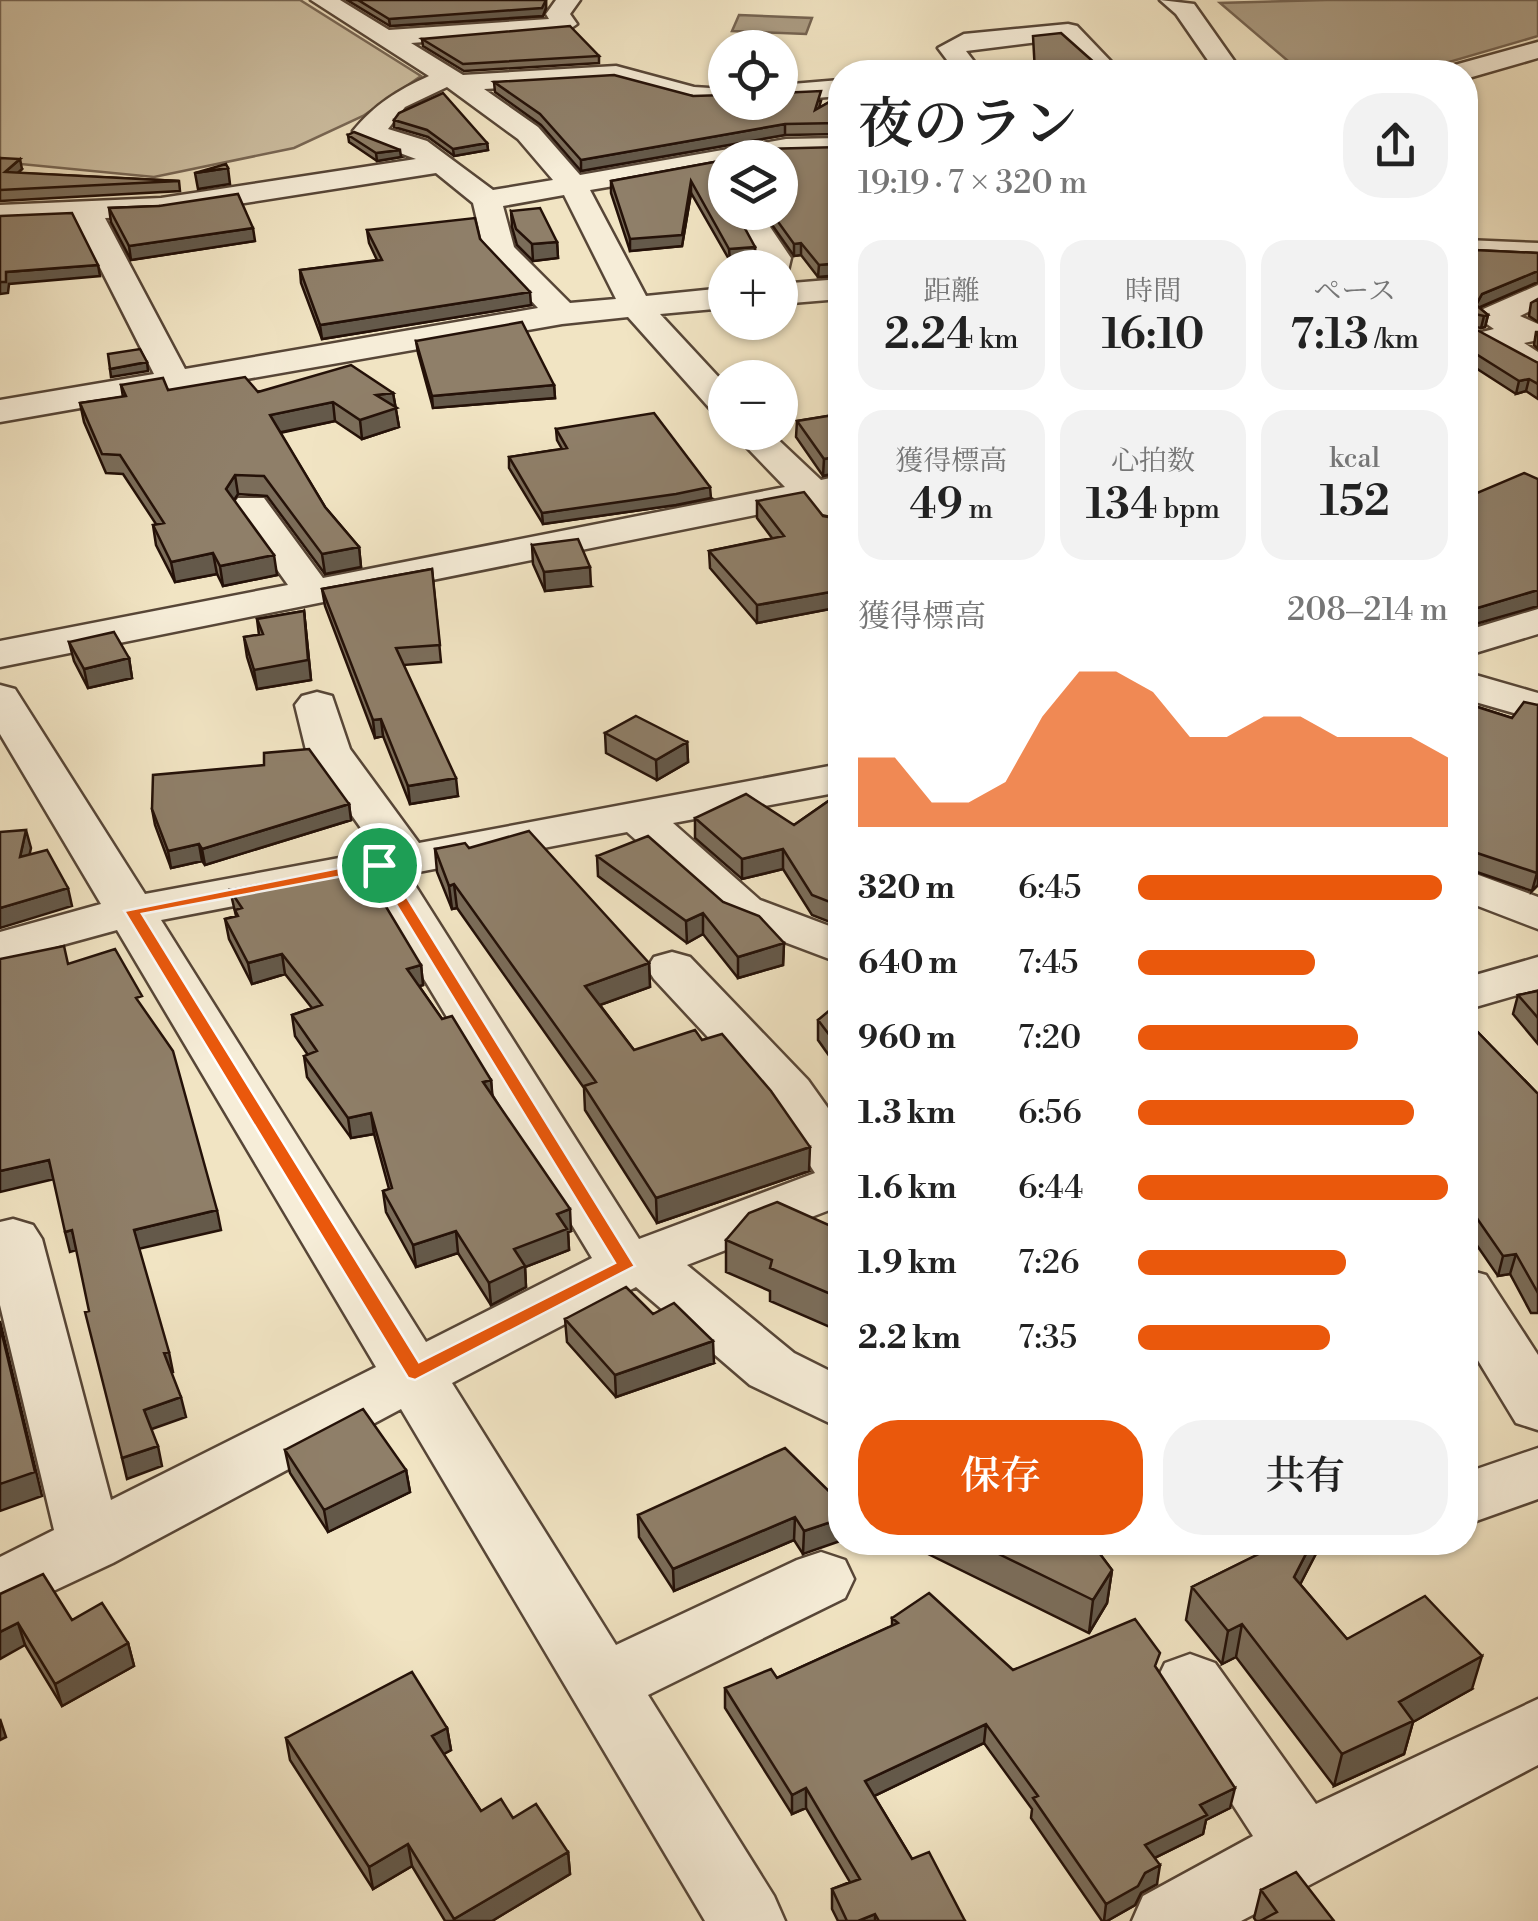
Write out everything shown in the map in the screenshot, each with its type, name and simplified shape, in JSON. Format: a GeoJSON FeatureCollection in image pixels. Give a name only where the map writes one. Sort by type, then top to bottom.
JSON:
{"type":"FeatureCollection","features":[{"type":"Feature","properties":{"kind":"street"},"geometry":{"type":"LineString","coordinates":[[381,38],[565,24],[558,14],[568,0]]}},
{"type":"Feature","properties":{"kind":"street"},"geometry":{"type":"LineString","coordinates":[[1172,0],[1185,10],[1220,60]]}},
{"type":"Feature","properties":{"kind":"street"},"geometry":{"type":"LineString","coordinates":[[330,4],[373,7]]}},
{"type":"Feature","properties":{"kind":"street"},"geometry":{"type":"LineString","coordinates":[[330,4],[528,133],[573,185],[636,307],[708,386]]}},
{"type":"Feature","properties":{"kind":"street"},"geometry":{"type":"LineString","coordinates":[[502,30],[572,76]]}},
{"type":"Feature","properties":{"kind":"street"},"geometry":{"type":"LineString","coordinates":[[960,60],[951,48],[964,42],[1068,31],[1096,60]]}},
{"type":"Feature","properties":{"kind":"street"},"geometry":{"type":"LineString","coordinates":[[1478,67],[1538,50]]}},
{"type":"Feature","properties":{"kind":"street"},"geometry":{"type":"LineString","coordinates":[[562,314],[499,250],[488,200],[417,147],[367,130],[387,117],[394,102],[452,80],[616,74],[708,96]]}},
{"type":"Feature","properties":{"kind":"street"},"geometry":{"type":"LineString","coordinates":[[798,92],[828,89]]}},
{"type":"Feature","properties":{"kind":"street"},"geometry":{"type":"LineString","coordinates":[[693,95],[744,140]]}},
{"type":"Feature","properties":{"kind":"street"},"geometry":{"type":"LineString","coordinates":[[798,149],[828,147]]}},
{"type":"Feature","properties":{"kind":"street"},"geometry":{"type":"LineString","coordinates":[[488,200],[708,163]]}},
{"type":"Feature","properties":{"kind":"street"},"geometry":{"type":"LineString","coordinates":[[0,214],[88,214],[161,208],[442,164]]}},
{"type":"Feature","properties":{"kind":"street"},"geometry":{"type":"LineString","coordinates":[[0,190],[157,194],[256,168]]}},
{"type":"Feature","properties":{"kind":"street"},"geometry":{"type":"LineString","coordinates":[[88,214],[174,380]]}},
{"type":"Feature","properties":{"kind":"street"},"geometry":{"type":"LineString","coordinates":[[1478,250],[1538,252]]}},
{"type":"Feature","properties":{"kind":"street"},"geometry":{"type":"LineString","coordinates":[[798,292],[828,290]]}},
{"type":"Feature","properties":{"kind":"street"},"geometry":{"type":"LineString","coordinates":[[1538,295],[1493,318],[1530,332],[1494,339],[1538,366]]}},
{"type":"Feature","properties":{"kind":"street"},"geometry":{"type":"LineString","coordinates":[[0,411],[562,314],[708,300]]}},
{"type":"Feature","properties":{"kind":"street"},"geometry":{"type":"LineString","coordinates":[[774,450],[826,490]]}},
{"type":"Feature","properties":{"kind":"street"},"geometry":{"type":"LineString","coordinates":[[0,654],[826,490]]}},
{"type":"Feature","properties":{"kind":"street"},"geometry":{"type":"LineString","coordinates":[[251,506],[311,590]]}},
{"type":"Feature","properties":{"kind":"street"},"geometry":{"type":"LineString","coordinates":[[1478,640],[1538,621]]}},
{"type":"Feature","properties":{"kind":"street"},"geometry":{"type":"LineString","coordinates":[[1478,689],[1538,708]]}},
{"type":"Feature","properties":{"kind":"street"},"geometry":{"type":"LineString","coordinates":[[0,698],[17,755],[132,911],[747,1921]]}},
{"type":"Feature","properties":{"kind":"street"},"geometry":{"type":"LineString","coordinates":[[317,705],[328,750],[634,1263],[772,1369],[828,1398]]}},
{"type":"Feature","properties":{"kind":"street"},"geometry":{"type":"LineString","coordinates":[[0,947],[132,911],[828,780]]}},
{"type":"Feature","properties":{"kind":"street"},"geometry":{"type":"LineString","coordinates":[[638,817],[743,910],[828,943]]}},
{"type":"Feature","properties":{"kind":"street"},"geometry":{"type":"LineString","coordinates":[[1478,889],[1538,914]]}},
{"type":"Feature","properties":{"kind":"street"},"geometry":{"type":"LineString","coordinates":[[672,968],[789,1092],[828,1149]]}},
{"type":"Feature","properties":{"kind":"street"},"geometry":{"type":"LineString","coordinates":[[1478,990],[1538,973]]}},
{"type":"Feature","properties":{"kind":"street"},"geometry":{"type":"LineString","coordinates":[[0,1588],[634,1263],[828,1190]]}},
{"type":"Feature","properties":{"kind":"street"},"geometry":{"type":"LineString","coordinates":[[14,1239],[90,1544]]}},
{"type":"Feature","properties":{"kind":"street"},"geometry":{"type":"LineString","coordinates":[[1478,1311],[1538,1406]]}},
{"type":"Feature","properties":{"kind":"street"},"geometry":{"type":"LineString","coordinates":[[1478,1494],[1538,1473]]}},
{"type":"Feature","properties":{"kind":"street"},"geometry":{"type":"LineString","coordinates":[[604,1684],[821,1579]]}},
{"type":"Feature","properties":{"kind":"street"},"geometry":{"type":"LineString","coordinates":[[1190,1684],[1302,1847]]}},
{"type":"Feature","properties":{"kind":"street"},"geometry":{"type":"LineString","coordinates":[[1170,1921],[1302,1847],[1538,1730]]}},
{"type":"Feature","properties":{"kind":"shaded area"},"geometry":{"type":"Polygon","coordinates":[[[0,0],[300,0],[421,76],[363,116],[294,148],[154,177],[0,162],[0,0]]]}},
{"type":"Feature","properties":{"kind":"shaded area"},"geometry":{"type":"Polygon","coordinates":[[[1538,0],[1538,36],[1456,60],[1287,60],[1220,3],[1538,0]]]}},
{"type":"Feature","properties":{"kind":"shaded area"},"geometry":{"type":"Polygon","coordinates":[[[739,15],[812,18],[806,34],[798,34],[798,30],[732,30],[739,15]]]}},
{"type":"Feature","properties":{"kind":"building"},"geometry":{"type":"Polygon","coordinates":[[[358,0],[546,0],[542,8],[389,19],[358,0]]]}},
{"type":"Feature","properties":{"kind":"building"},"geometry":{"type":"Polygon","coordinates":[[[570,26],[599,56],[463,64],[422,39],[570,26]]]}},
{"type":"Feature","properties":{"kind":"building"},"geometry":{"type":"Polygon","coordinates":[[[1061,33],[1091,60],[1034,60],[1033,36],[1061,33]]]}},
{"type":"Feature","properties":{"kind":"building"},"geometry":{"type":"Polygon","coordinates":[[[614,75],[693,96],[708,96],[708,120],[798,120],[798,92],[821,91],[815,110],[828,103],[828,123],[785,124],[581,160],[540,114],[494,82],[614,75]]]}},
{"type":"Feature","properties":{"kind":"building"},"geometry":{"type":"Polygon","coordinates":[[[443,93],[487,143],[453,149],[427,130],[394,120],[399,113],[443,93]]]}},
{"type":"Feature","properties":{"kind":"building"},"geometry":{"type":"Polygon","coordinates":[[[354,132],[400,150],[376,153],[348,135],[354,132]]]}},
{"type":"Feature","properties":{"kind":"building"},"geometry":{"type":"Polygon","coordinates":[[[828,147],[828,264],[819,265],[801,243],[794,244],[784,230],[798,230],[798,148],[828,147]]]}},
{"type":"Feature","properties":{"kind":"building"},"geometry":{"type":"Polygon","coordinates":[[[0,158],[20,159],[5,172],[179,181],[0,190],[0,158]]]}},
{"type":"Feature","properties":{"kind":"building"},"geometry":{"type":"Polygon","coordinates":[[[708,163],[708,211],[691,181],[682,235],[630,239],[611,181],[708,163]]]}},
{"type":"Feature","properties":{"kind":"building"},"geometry":{"type":"Polygon","coordinates":[[[226,164],[228,168],[195,173],[226,164]]]}},
{"type":"Feature","properties":{"kind":"building"},"geometry":{"type":"Polygon","coordinates":[[[238,194],[253,228],[129,246],[109,208],[159,206],[238,194]]]}},
{"type":"Feature","properties":{"kind":"building"},"geometry":{"type":"Polygon","coordinates":[[[540,208],[557,242],[532,244],[516,229],[511,211],[540,208]]]}},
{"type":"Feature","properties":{"kind":"building"},"geometry":{"type":"Polygon","coordinates":[[[72,213],[98,265],[6,272],[6,282],[0,282],[0,216],[72,213]]]}},
{"type":"Feature","properties":{"kind":"building"},"geometry":{"type":"Polygon","coordinates":[[[475,218],[480,239],[530,292],[320,325],[300,270],[382,260],[367,230],[475,218]]]}},
{"type":"Feature","properties":{"kind":"building"},"geometry":{"type":"Polygon","coordinates":[[[718,230],[746,230],[755,247],[729,249],[718,230]]]}},
{"type":"Feature","properties":{"kind":"building"},"geometry":{"type":"Polygon","coordinates":[[[1478,250],[1538,253],[1538,271],[1482,294],[1478,301],[1478,250]]]}},
{"type":"Feature","properties":{"kind":"building"},"geometry":{"type":"Polygon","coordinates":[[[522,322],[554,385],[432,396],[416,341],[522,322]]]}},
{"type":"Feature","properties":{"kind":"building"},"geometry":{"type":"Polygon","coordinates":[[[1478,331],[1538,363],[1538,384],[1529,379],[1519,381],[1478,355],[1478,331]]]}},
{"type":"Feature","properties":{"kind":"building"},"geometry":{"type":"Polygon","coordinates":[[[140,349],[147,362],[110,369],[108,354],[140,349]]]}},
{"type":"Feature","properties":{"kind":"building"},"geometry":{"type":"Polygon","coordinates":[[[351,365],[393,393],[376,395],[397,408],[360,420],[333,402],[270,415],[325,507],[359,547],[322,554],[264,476],[235,475],[226,489],[274,555],[220,566],[213,553],[171,562],[153,525],[164,523],[120,455],[102,454],[80,403],[126,396],[121,385],[163,378],[168,390],[245,377],[258,392],[351,365]]]}},
{"type":"Feature","properties":{"kind":"building"},"geometry":{"type":"Polygon","coordinates":[[[654,413],[710,487],[542,513],[509,457],[567,448],[556,429],[654,413]]]}},
{"type":"Feature","properties":{"kind":"building"},"geometry":{"type":"Polygon","coordinates":[[[828,416],[828,458],[824,459],[798,421],[828,416]]]}},
{"type":"Feature","properties":{"kind":"building"},"geometry":{"type":"Polygon","coordinates":[[[1524,473],[1538,479],[1538,590],[1478,608],[1478,492],[1524,473]]]}},
{"type":"Feature","properties":{"kind":"building"},"geometry":{"type":"Polygon","coordinates":[[[804,492],[828,517],[828,592],[757,605],[709,551],[784,536],[757,501],[804,492]]]}},
{"type":"Feature","properties":{"kind":"building"},"geometry":{"type":"Polygon","coordinates":[[[578,539],[590,567],[544,572],[532,545],[578,539]]]}},
{"type":"Feature","properties":{"kind":"building"},"geometry":{"type":"Polygon","coordinates":[[[432,569],[440,645],[396,648],[456,778],[408,786],[381,719],[373,720],[322,589],[432,569]]]}},
{"type":"Feature","properties":{"kind":"building"},"geometry":{"type":"Polygon","coordinates":[[[304,611],[308,660],[254,670],[244,637],[263,634],[257,619],[304,611]]]}},
{"type":"Feature","properties":{"kind":"building"},"geometry":{"type":"Polygon","coordinates":[[[114,632],[129,658],[84,669],[69,642],[114,632]]]}},
{"type":"Feature","properties":{"kind":"building"},"geometry":{"type":"Polygon","coordinates":[[[1524,702],[1538,705],[1537,873],[1478,853],[1478,707],[1512,718],[1524,702]]]}},
{"type":"Feature","properties":{"kind":"building"},"geometry":{"type":"Polygon","coordinates":[[[636,716],[687,742],[656,760],[605,733],[636,716]]]}},
{"type":"Feature","properties":{"kind":"building"},"geometry":{"type":"Polygon","coordinates":[[[309,749],[349,804],[202,849],[199,844],[168,851],[152,809],[153,775],[264,765],[264,753],[309,749]]]}},
{"type":"Feature","properties":{"kind":"building"},"geometry":{"type":"Polygon","coordinates":[[[746,794],[794,825],[828,801],[828,901],[812,895],[783,849],[742,859],[695,818],[746,794]]]}},
{"type":"Feature","properties":{"kind":"building"},"geometry":{"type":"Polygon","coordinates":[[[26,830],[20,857],[47,850],[68,888],[0,908],[0,832],[26,830]]]}},
{"type":"Feature","properties":{"kind":"building"},"geometry":{"type":"Polygon","coordinates":[[[529,831],[649,963],[585,986],[634,1050],[695,1030],[702,1040],[722,1034],[771,1091],[810,1147],[656,1198],[584,1086],[596,1082],[454,884],[449,886],[435,849],[465,843],[469,848],[529,831]]]}},
{"type":"Feature","properties":{"kind":"building"},"geometry":{"type":"Polygon","coordinates":[[[648,836],[723,902],[759,916],[784,943],[738,957],[703,913],[686,921],[597,856],[648,836]]]}},
{"type":"Feature","properties":{"kind":"building"},"geometry":{"type":"Polygon","coordinates":[[[361,865],[421,965],[407,969],[442,1019],[452,1016],[491,1080],[483,1082],[570,1209],[557,1214],[567,1229],[514,1249],[525,1266],[489,1283],[456,1231],[413,1245],[383,1191],[392,1188],[371,1113],[348,1118],[304,1056],[317,1051],[292,1015],[322,1005],[282,954],[248,963],[225,919],[238,916],[235,910],[242,908],[230,890],[361,865]]]}},
{"type":"Feature","properties":{"kind":"building"},"geometry":{"type":"Polygon","coordinates":[[[64,946],[68,964],[115,949],[142,996],[136,998],[173,1051],[217,1210],[134,1230],[169,1352],[164,1353],[181,1397],[144,1410],[158,1446],[122,1458],[85,1312],[89,1311],[72,1230],[65,1232],[49,1160],[0,1171],[0,959],[64,946]]]}},
{"type":"Feature","properties":{"kind":"building"},"geometry":{"type":"Polygon","coordinates":[[[1538,991],[1538,1018],[1518,995],[1538,991]]]}},
{"type":"Feature","properties":{"kind":"building"},"geometry":{"type":"Polygon","coordinates":[[[828,1012],[828,1033],[818,1020],[828,1012]]]}},
{"type":"Feature","properties":{"kind":"building"},"geometry":{"type":"Polygon","coordinates":[[[1478,1032],[1538,1094],[1538,1293],[1516,1254],[1503,1256],[1478,1220],[1478,1032]]]}},
{"type":"Feature","properties":{"kind":"building"},"geometry":{"type":"Polygon","coordinates":[[[777,1202],[828,1225],[828,1293],[770,1268],[772,1260],[726,1240],[749,1213],[777,1202]]]}},
{"type":"Feature","properties":{"kind":"building"},"geometry":{"type":"Polygon","coordinates":[[[626,1287],[653,1314],[674,1303],[713,1341],[615,1375],[565,1319],[626,1287]]]}},
{"type":"Feature","properties":{"kind":"building"},"geometry":{"type":"Polygon","coordinates":[[[0,1326],[35,1472],[0,1484],[0,1326]]]}},
{"type":"Feature","properties":{"kind":"building"},"geometry":{"type":"Polygon","coordinates":[[[363,1409],[406,1470],[324,1510],[285,1450],[363,1409]]]}},
{"type":"Feature","properties":{"kind":"building"},"geometry":{"type":"Polygon","coordinates":[[[785,1448],[828,1490],[828,1523],[804,1531],[795,1517],[673,1569],[638,1515],[785,1448]]]}},
{"type":"Feature","properties":{"kind":"building"},"geometry":{"type":"Polygon","coordinates":[[[1001,1555],[1101,1555],[1112,1570],[1093,1600],[1001,1555]]]}},
{"type":"Feature","properties":{"kind":"building"},"geometry":{"type":"Polygon","coordinates":[[[1257,1555],[1305,1555],[1294,1577],[1347,1639],[1425,1596],[1482,1656],[1399,1702],[1413,1721],[1342,1754],[1242,1624],[1228,1631],[1192,1587],[1257,1555]]]}},
{"type":"Feature","properties":{"kind":"building"},"geometry":{"type":"Polygon","coordinates":[[[43,1574],[72,1620],[102,1603],[128,1643],[55,1684],[18,1623],[0,1632],[0,1594],[43,1574]]]}},
{"type":"Feature","properties":{"kind":"building"},"geometry":{"type":"Polygon","coordinates":[[[929,1593],[1013,1670],[1135,1619],[1160,1653],[1155,1666],[1235,1788],[1200,1805],[1207,1815],[1145,1845],[1160,1865],[1145,1873],[1138,1886],[1106,1904],[1033,1798],[1038,1796],[986,1724],[865,1781],[912,1859],[929,1852],[965,1921],[879,1921],[875,1914],[847,1921],[832,1889],[860,1879],[806,1788],[792,1795],[725,1688],[771,1669],[777,1678],[898,1623],[892,1618],[929,1593]]]}},
{"type":"Feature","properties":{"kind":"building"},"geometry":{"type":"Polygon","coordinates":[[[412,1672],[447,1728],[432,1736],[481,1811],[501,1799],[513,1818],[536,1804],[568,1852],[454,1919],[408,1844],[369,1867],[286,1738],[412,1672]]]}},
{"type":"Feature","properties":{"kind":"building"},"geometry":{"type":"Polygon","coordinates":[[[1296,1872],[1334,1921],[1260,1921],[1277,1912],[1261,1890],[1296,1872]]]}},
{"type":"Feature","properties":{"kind":"route"},"geometry":{"type":"LineString","coordinates":[[379,865],[626,1266],[415,1372],[132,911],[379,865]]}}]}
